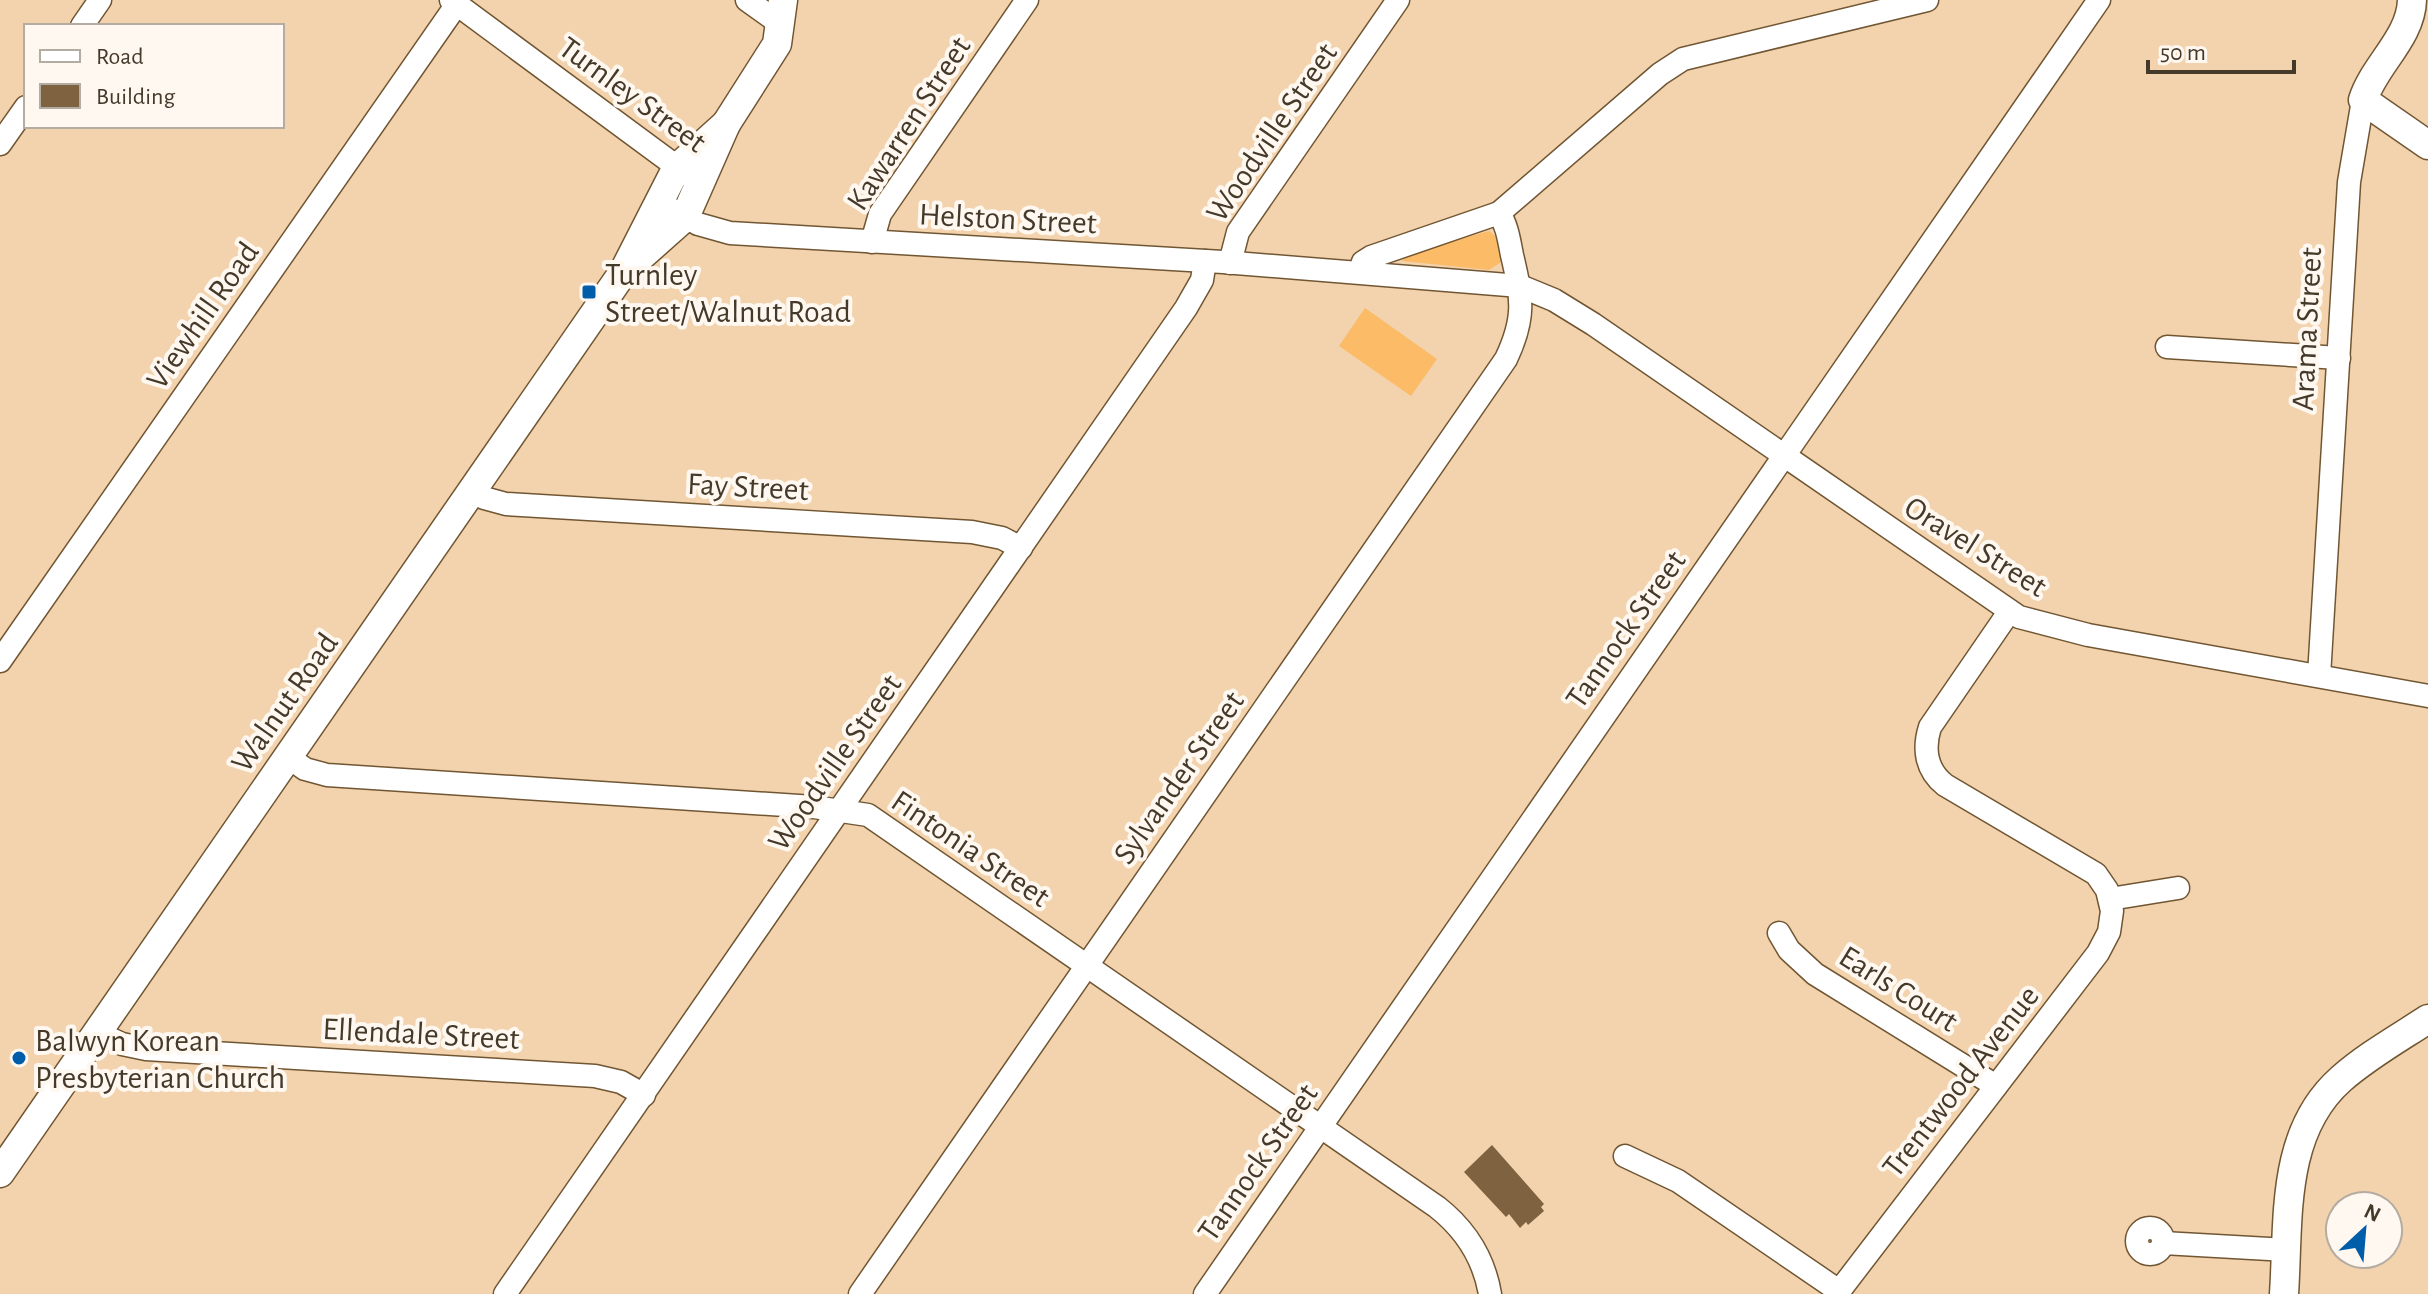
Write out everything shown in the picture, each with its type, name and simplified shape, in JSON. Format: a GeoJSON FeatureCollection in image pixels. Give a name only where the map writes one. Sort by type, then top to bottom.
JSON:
{"type":"FeatureCollection","features":[{"type":"Feature","properties":{"kind":"street"},"geometry":{"type":"LineString","coordinates":[[83,24],[100,0]]}},
{"type":"Feature","properties":{"kind":"street"},"geometry":{"type":"LineString","coordinates":[[747,0],[783,12]]}},
{"type":"Feature","properties":{"kind":"street","name":"Kawarren Street"},"geometry":{"type":"LineString","coordinates":[[872,242],[880,214],[1027,0]]}},
{"type":"Feature","properties":{"kind":"street","name":"Woodville Street"},"geometry":{"type":"LineString","coordinates":[[1230,263],[1238,232],[1398,0]]}},
{"type":"Feature","properties":{"kind":"street"},"geometry":{"type":"LineString","coordinates":[[1360,271],[1363,262],[1371,257],[1499,213],[1660,74],[1683,59],[1927,0]]}},
{"type":"Feature","properties":{"kind":"street","name":"Tannock Street"},"geometry":{"type":"LineString","coordinates":[[1205,1294],[2099,0]]}},
{"type":"Feature","properties":{"kind":"street","name":"Arama Street"},"geometry":{"type":"LineString","coordinates":[[2319,676],[2349,182],[2363,100],[2374,76],[2404,30],[2412,0]]}},
{"type":"Feature","properties":{"kind":"street","name":"Turnley Street"},"geometry":{"type":"LineString","coordinates":[[454,2],[688,175]]}},
{"type":"Feature","properties":{"kind":"street","name":"Viewhill Road"},"geometry":{"type":"LineString","coordinates":[[0,661],[454,2]]}},
{"type":"Feature","properties":{"kind":"street","name":"Walnut Road"},"geometry":{"type":"LineString","coordinates":[[0,1173],[624,271],[659,203],[688,175],[726,124],[771,56],[783,12]]}},
{"type":"Feature","properties":{"kind":"street"},"geometry":{"type":"LineString","coordinates":[[2363,100],[2428,145]]}},
{"type":"Feature","properties":{"kind":"street"},"geometry":{"type":"LineString","coordinates":[[0,144],[24,110]]}},
{"type":"Feature","properties":{"kind":"street","name":"Walnut Road"},"geometry":{"type":"LineString","coordinates":[[624,271],[685,217],[688,175]]}},
{"type":"Feature","properties":{"kind":"street","name":"Helston Street"},"geometry":{"type":"LineString","coordinates":[[659,203],[685,217],[730,233],[1360,271],[1520,286],[1554,300],[1593,324]]}},
{"type":"Feature","properties":{"kind":"street","name":"Sylvander Street"},"geometry":{"type":"LineString","coordinates":[[860,1294],[1506,359],[1521,316],[1520,286],[1499,213]]}},
{"type":"Feature","properties":{"kind":"street","name":"Woodville Street"},"geometry":{"type":"LineString","coordinates":[[505,1294],[1186,308],[1202,280],[1205,261]]}},
{"type":"Feature","properties":{"kind":"street","name":"Oravel Street"},"geometry":{"type":"LineString","coordinates":[[1593,324],[2009,612],[2045,626],[2428,696]]}},
{"type":"Feature","properties":{"kind":"street"},"geometry":{"type":"LineString","coordinates":[[2167,347],[2339,358]]}},
{"type":"Feature","properties":{"kind":"street","name":"Fay Street"},"geometry":{"type":"LineString","coordinates":[[472,489],[484,498],[506,504],[972,532],[1002,538],[1021,548]]}},
{"type":"Feature","properties":{"kind":"street"},"geometry":{"type":"LineString","coordinates":[[2009,612],[1930,727],[1926,748],[1930,768],[1945,785],[2086,866],[2101,881],[2110,899],[2178,888]]}},
{"type":"Feature","properties":{"kind":"street","name":"Fintonia Street"},"geometry":{"type":"LineString","coordinates":[[287,756],[314,773],[327,775],[840,809],[876,819],[1450,1217],[1474,1249],[1490,1294]]}},
{"type":"Feature","properties":{"kind":"street","name":"Trentwood Avenue"},"geometry":{"type":"LineString","coordinates":[[1838,1293],[2098,953],[2111,921],[2110,899]]}},
{"type":"Feature","properties":{"kind":"street","name":"Earls Court"},"geometry":{"type":"LineString","coordinates":[[1779,933],[1789,950],[1815,974],[1996,1086]]}},
{"type":"Feature","properties":{"kind":"street"},"geometry":{"type":"LineString","coordinates":[[2284,1294],[2291,1177],[2298,1143],[2315,1109],[2343,1077],[2428,1019]]}},
{"type":"Feature","properties":{"kind":"street","name":"Ellendale Street"},"geometry":{"type":"LineString","coordinates":[[98,1033],[122,1044],[146,1049],[595,1076],[621,1082],[644,1095]]}},
{"type":"Feature","properties":{"kind":"street"},"geometry":{"type":"LineString","coordinates":[[1625,1156],[1678,1181],[1838,1293]]}},
{"type":"Feature","properties":{"kind":"street"},"geometry":{"type":"LineString","coordinates":[[2163,1243],[2287,1250]]}},
{"type":"Feature","properties":{"kind":"shaded area"},"geometry":{"type":"Polygon","coordinates":[[[1489,231],[1498,241],[1502,253],[1501,262],[1489,270],[1402,261],[1408,254],[1489,231]]]}},
{"type":"Feature","properties":{"kind":"shaded area"},"geometry":{"type":"Polygon","coordinates":[[[1365,308],[1437,359],[1411,396],[1339,346],[1365,308]]]}},
{"type":"Feature","properties":{"kind":"building"},"geometry":{"type":"Polygon","coordinates":[[[1492,1145],[1544,1204],[1541,1207],[1544,1211],[1528,1225],[1526,1222],[1520,1228],[1509,1214],[1506,1217],[1464,1172],[1492,1145]]]}},
{"type":"Feature","properties":{"kind":"place","name":"Turnley Street/Walnut Road"},"geometry":{"type":"Point","coordinates":[589,292]}},
{"type":"Feature","properties":{"kind":"place","name":"Balwyn Korean Presbyterian Church"},"geometry":{"type":"Point","coordinates":[19,1058]}}]}
